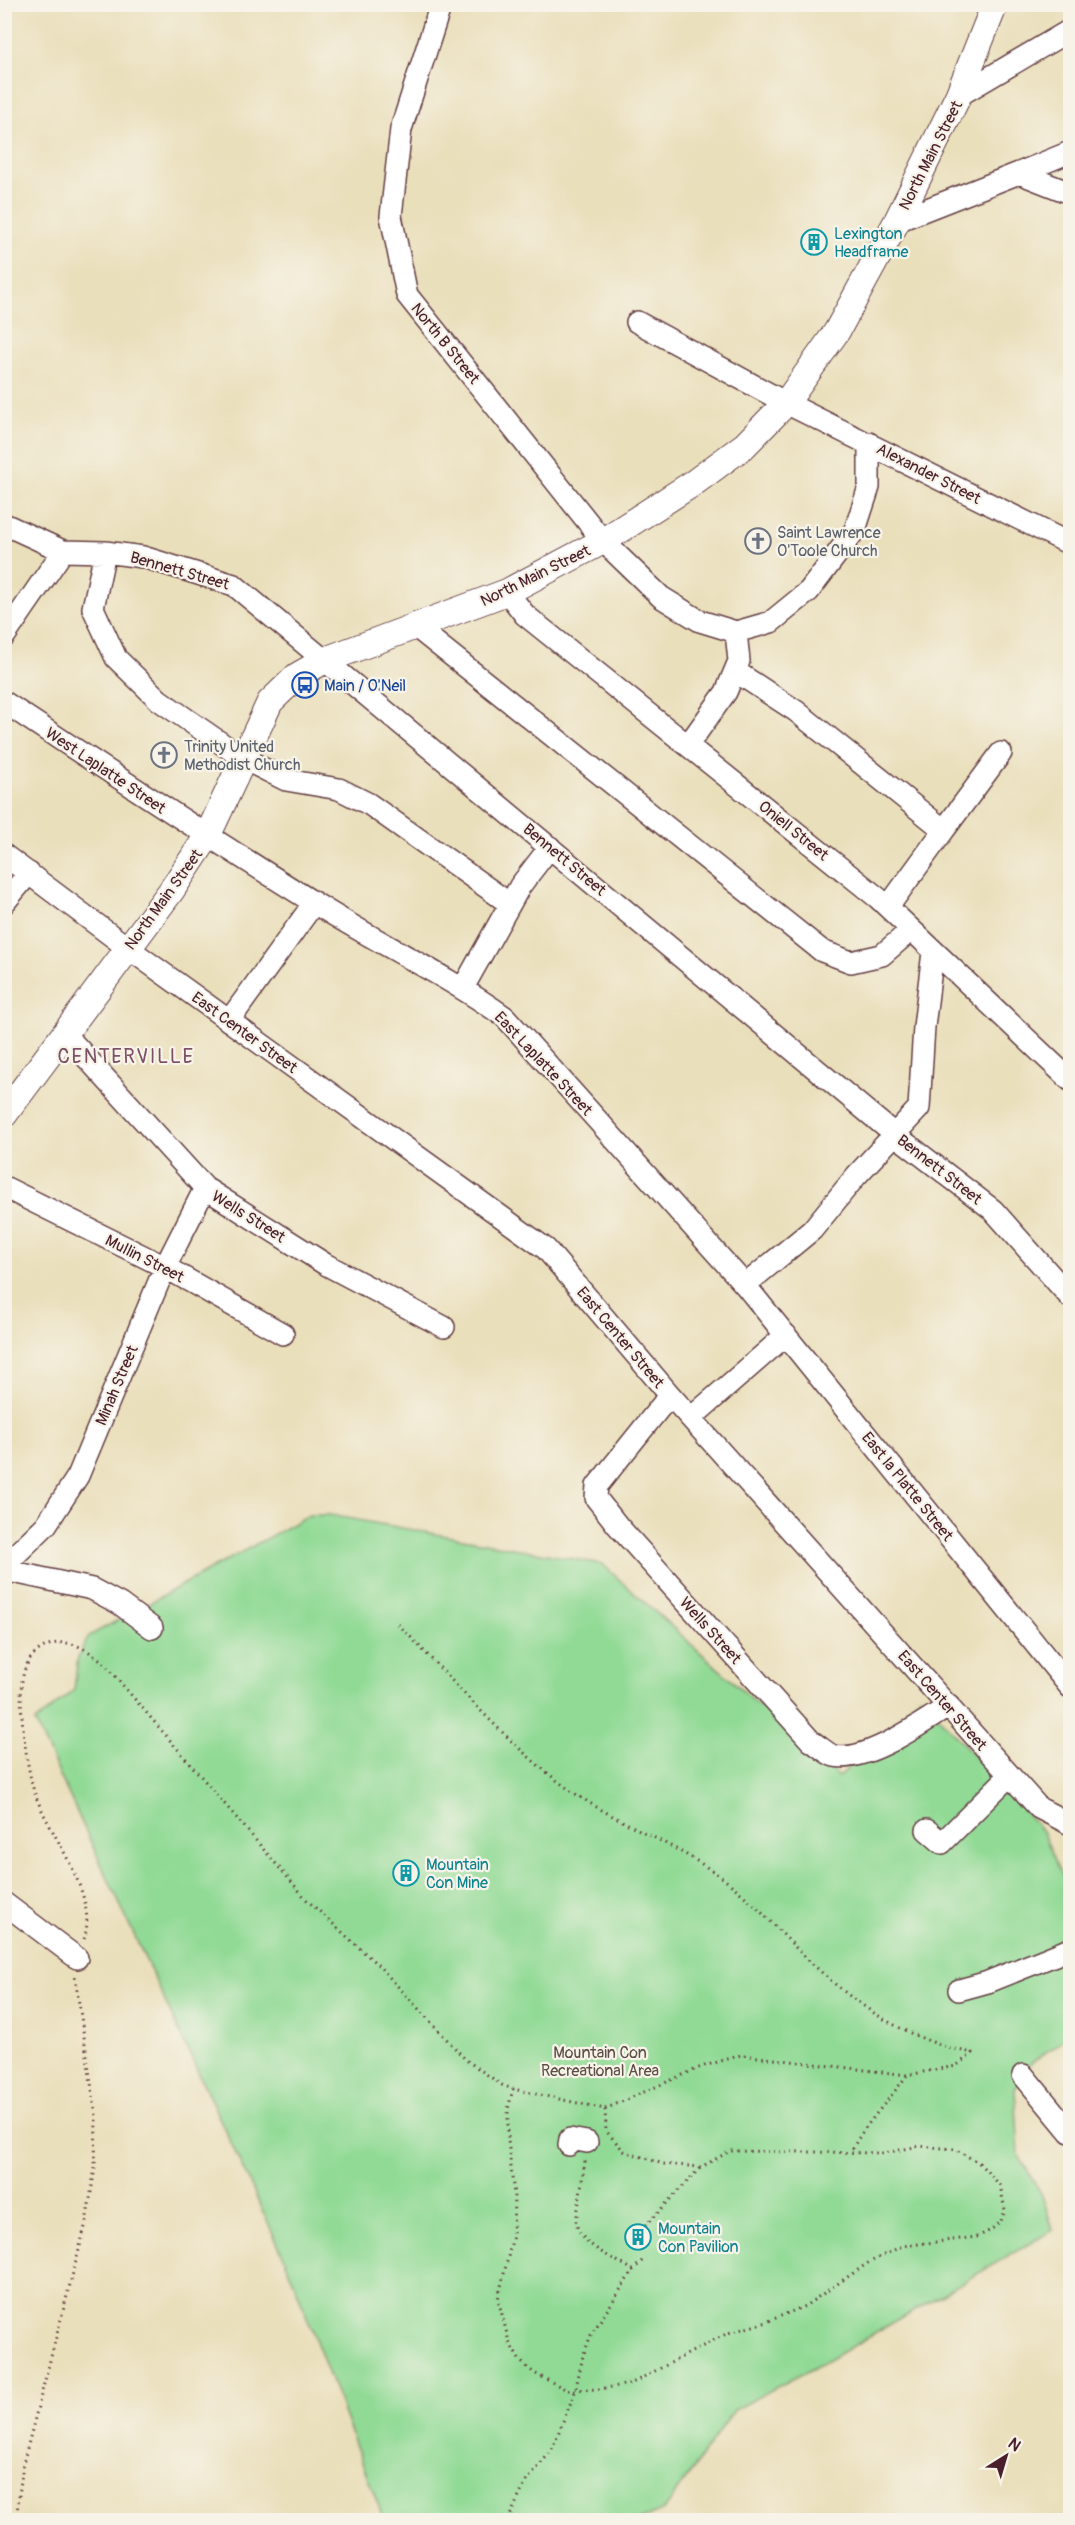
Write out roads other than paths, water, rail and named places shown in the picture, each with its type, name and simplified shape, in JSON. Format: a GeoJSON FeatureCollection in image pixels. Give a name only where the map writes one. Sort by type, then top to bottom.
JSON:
{"type":"FeatureCollection","features":[{"type":"Feature","properties":{"kind":"main road"},"geometry":{"type":"LineString","coordinates":[[958,96],[995,4]]}},
{"type":"Feature","properties":{"kind":"main road","name":"North Main Street"},"geometry":{"type":"LineString","coordinates":[[4,1115],[207,837],[270,702],[297,676],[325,660],[507,592],[603,541],[695,482],[745,445],[786,403],[837,332],[897,221],[958,96]]}},
{"type":"Feature","properties":{"kind":"street","name":"North B Street"},"geometry":{"type":"LineString","coordinates":[[441,4],[400,140],[391,216],[407,295],[603,541],[661,597],[700,621],[736,632]]}},
{"type":"Feature","properties":{"kind":"street","name":"North Main Street"},"geometry":{"type":"LineString","coordinates":[[958,96],[1071,30]]}},
{"type":"Feature","properties":{"kind":"street"},"geometry":{"type":"LineString","coordinates":[[897,221],[1071,152]]}},
{"type":"Feature","properties":{"kind":"street"},"geometry":{"type":"LineString","coordinates":[[1019,173],[1071,193]]}},
{"type":"Feature","properties":{"kind":"street","name":"Alexander Street"},"geometry":{"type":"LineString","coordinates":[[637,322],[786,403],[1071,544]]}},
{"type":"Feature","properties":{"kind":"street"},"geometry":{"type":"LineString","coordinates":[[688,745],[726,692],[735,671],[739,660],[736,632],[771,622],[809,591],[855,530],[869,487],[869,443]]}},
{"type":"Feature","properties":{"kind":"street","name":"Bennett Street"},"geometry":{"type":"LineString","coordinates":[[4,524],[63,550],[143,557],[234,585],[894,1134],[993,1210],[1071,1297]]}},
{"type":"Feature","properties":{"kind":"street"},"geometry":{"type":"LineString","coordinates":[[4,637],[63,550]]}},
{"type":"Feature","properties":{"kind":"street"},"geometry":{"type":"LineString","coordinates":[[105,552],[93,608],[116,658],[159,700],[244,759],[286,780],[339,789],[369,804],[510,904]]}},
{"type":"Feature","properties":{"kind":"street","name":"Oniell Street"},"geometry":{"type":"LineString","coordinates":[[507,592],[525,615],[888,907],[1071,1080]]}},
{"type":"Feature","properties":{"kind":"street"},"geometry":{"type":"LineString","coordinates":[[416,627],[822,951],[850,962],[882,955],[911,930]]}},
{"type":"Feature","properties":{"kind":"street"},"geometry":{"type":"LineString","coordinates":[[735,671],[796,711],[944,830]]}},
{"type":"Feature","properties":{"kind":"street","name":"West Laplatte Street"},"geometry":{"type":"LineString","coordinates":[[4,702],[207,837]]}},
{"type":"Feature","properties":{"kind":"street"},"geometry":{"type":"LineString","coordinates":[[888,907],[1001,753]]}},
{"type":"Feature","properties":{"kind":"street","name":"East Laplatte Street"},"geometry":{"type":"LineString","coordinates":[[207,837],[314,903],[464,988],[505,1017],[744,1285]]}},
{"type":"Feature","properties":{"kind":"street"},"geometry":{"type":"LineString","coordinates":[[464,988],[510,904],[550,847]]}},
{"type":"Feature","properties":{"kind":"street","name":"East Center Street"},"geometry":{"type":"LineString","coordinates":[[4,855],[128,948],[546,1249],[670,1395],[1039,1808],[1071,1824]]}},
{"type":"Feature","properties":{"kind":"street"},"geometry":{"type":"LineString","coordinates":[[4,903],[29,873]]}},
{"type":"Feature","properties":{"kind":"street"},"geometry":{"type":"LineString","coordinates":[[229,1021],[314,903]]}},
{"type":"Feature","properties":{"kind":"street"},"geometry":{"type":"LineString","coordinates":[[744,1285],[812,1230],[856,1176],[919,1108],[924,1027],[933,952]]}},
{"type":"Feature","properties":{"kind":"street","name":"Wells Street"},"geometry":{"type":"LineString","coordinates":[[65,1034],[205,1188],[326,1264],[444,1327]]}},
{"type":"Feature","properties":{"kind":"street","name":"Mullin Street"},"geometry":{"type":"LineString","coordinates":[[4,1186],[165,1268],[283,1334]]}},
{"type":"Feature","properties":{"kind":"street","name":"Minah Street"},"geometry":{"type":"LineString","coordinates":[[4,1568],[46,1525],[78,1476],[165,1268],[205,1188]]}},
{"type":"Feature","properties":{"kind":"street","name":"East la Platte Street"},"geometry":{"type":"LineString","coordinates":[[744,1285],[1071,1687]]}},
{"type":"Feature","properties":{"kind":"street"},"geometry":{"type":"LineString","coordinates":[[691,1418],[786,1335]]}},
{"type":"Feature","properties":{"kind":"street","name":"Wells Street"},"geometry":{"type":"LineString","coordinates":[[670,1395],[597,1486],[596,1498],[618,1526],[811,1741],[834,1756],[859,1756],[948,1706]]}},
{"type":"Feature","properties":{"kind":"street"},"geometry":{"type":"LineString","coordinates":[[4,1568],[92,1589],[120,1604],[152,1628]]}},
{"type":"Feature","properties":{"kind":"street"},"geometry":{"type":"LineString","coordinates":[[927,1830],[942,1843],[1010,1776]]}},
{"type":"Feature","properties":{"kind":"street"},"geometry":{"type":"LineString","coordinates":[[4,1903],[77,1958]]}},
{"type":"Feature","properties":{"kind":"street"},"geometry":{"type":"LineString","coordinates":[[959,1990],[988,1982],[1071,1948]]}},
{"type":"Feature","properties":{"kind":"street"},"geometry":{"type":"LineString","coordinates":[[1023,2075],[1071,2132]]}},
{"type":"Feature","properties":{"kind":"place","name":"Lexington Headframe"},"geometry":{"type":"Point","coordinates":[814,242]}},
{"type":"Feature","properties":{"kind":"place","name":"Saint Lawrence O'Toole Church"},"geometry":{"type":"Point","coordinates":[758,541]}},
{"type":"Feature","properties":{"kind":"place","name":"Main / O'Neil"},"geometry":{"type":"Point","coordinates":[305,685]}},
{"type":"Feature","properties":{"kind":"place","name":"Trinity United Methodist Church"},"geometry":{"type":"Point","coordinates":[164,755]}},
{"type":"Feature","properties":{"kind":"place","name":"Mountain Con Mine"},"geometry":{"type":"Point","coordinates":[406,1873]}},
{"type":"Feature","properties":{"kind":"place","name":"Mountain Con Pavilion"},"geometry":{"type":"Point","coordinates":[638,2237]}},
{"type":"Feature","properties":{"kind":"district","name":"CENTERVILLE"},"geometry":{"type":"Point","coordinates":[126,1056]}},
{"type":"Feature","properties":{"kind":"park label","name":"Mountain Con Recreational Area"},"geometry":{"type":"Point","coordinates":[600,2061]}}]}
